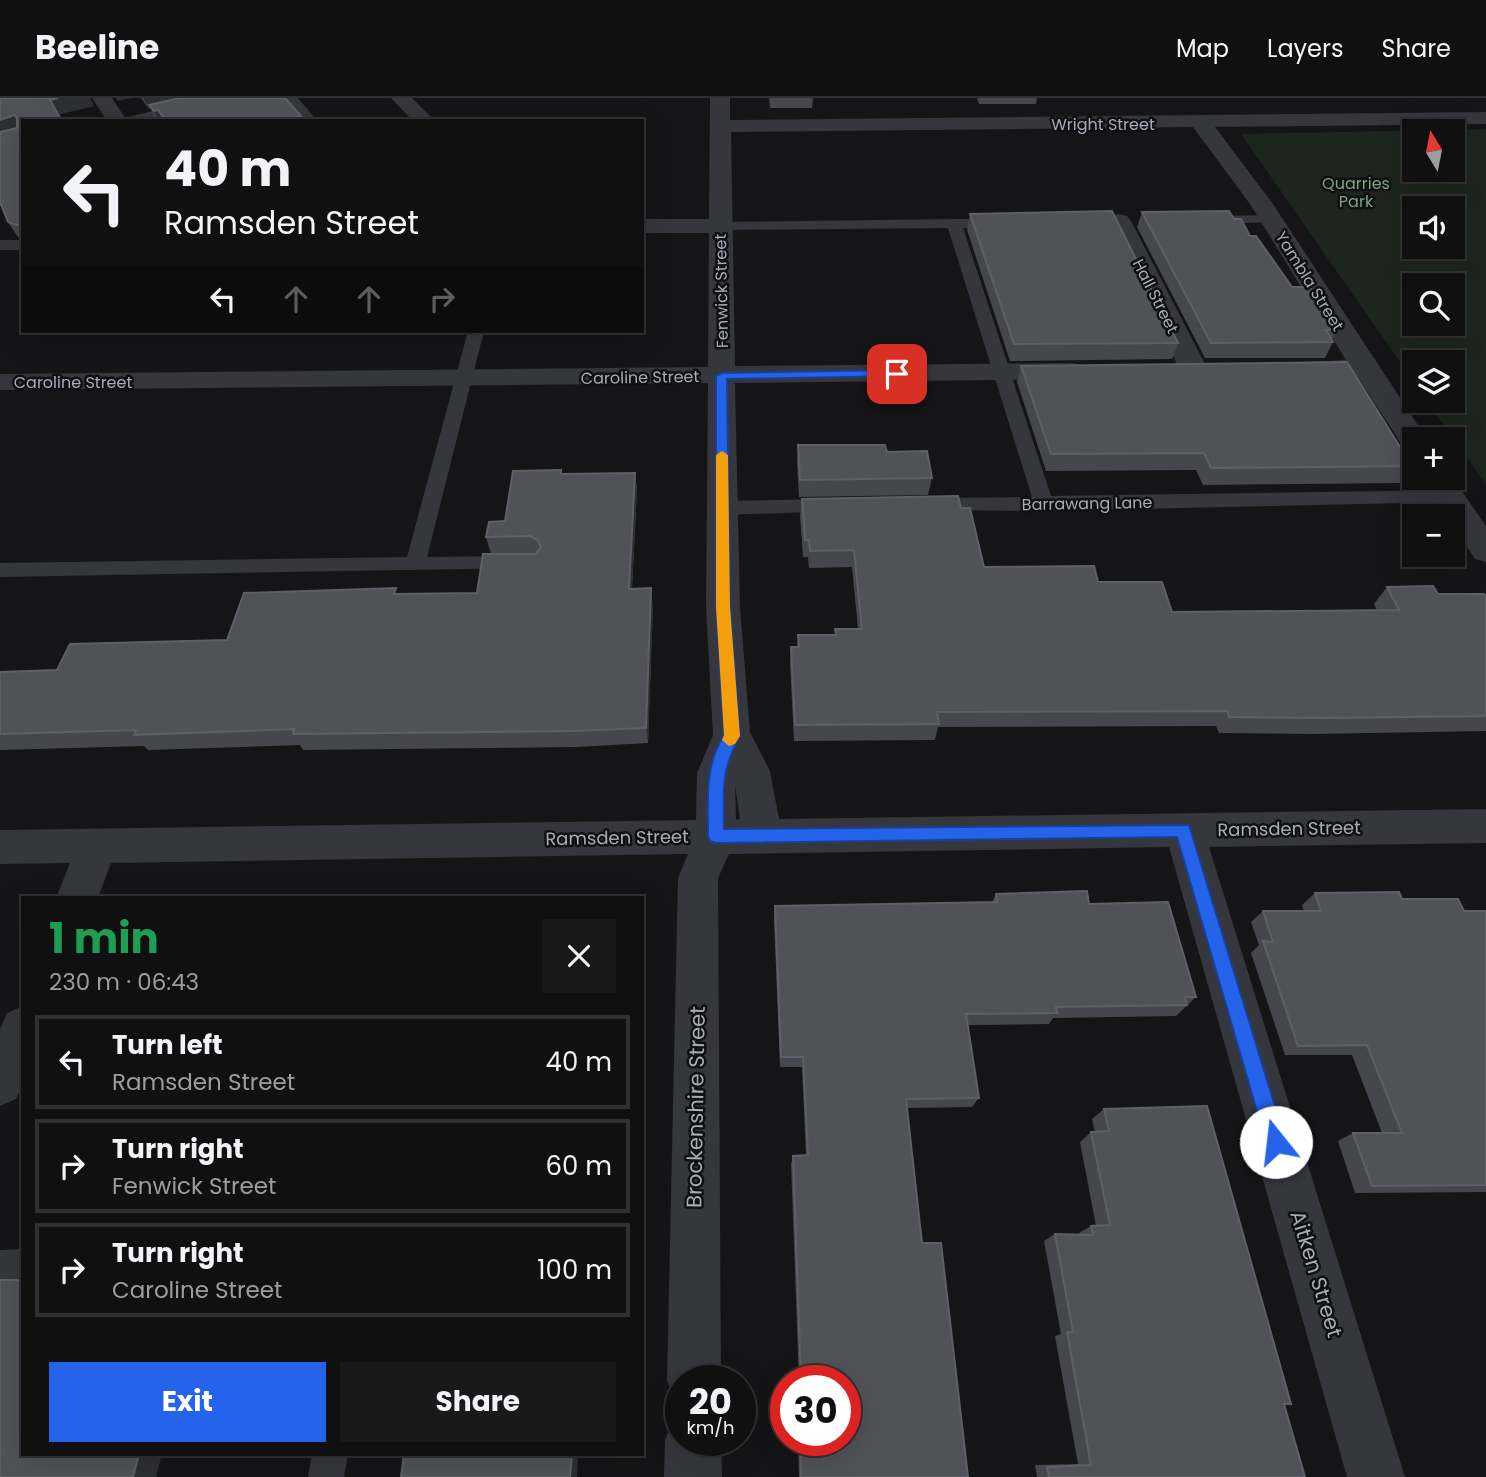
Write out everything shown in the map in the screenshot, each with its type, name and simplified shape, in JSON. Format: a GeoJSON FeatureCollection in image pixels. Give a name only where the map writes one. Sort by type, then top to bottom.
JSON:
{"type":"FeatureCollection","features":[{"type":"Feature","properties":{"kind":"street"},"geometry":{"type":"LineString","coordinates":[[102,98],[111,119]]}},
{"type":"Feature","properties":{"kind":"street"},"geometry":{"type":"LineString","coordinates":[[401,98],[423,119]]}},
{"type":"Feature","properties":{"kind":"street","name":"Wright Street"},"geometry":{"type":"LineString","coordinates":[[720,112],[1200,123],[1486,118]]}},
{"type":"Feature","properties":{"kind":"street","name":"Fenwick Street"},"geometry":{"type":"LineString","coordinates":[[716,836],[716,773],[722,753],[732,736],[723,607],[720,112]]}},
{"type":"Feature","properties":{"kind":"street","name":"Yambla Street"},"geometry":{"type":"LineString","coordinates":[[1200,123],[1221,147],[1272,219],[1404,427]]}},
{"type":"Feature","properties":{"kind":"street","name":"Hall Street"},"geometry":{"type":"LineString","coordinates":[[1119,221],[1194,370]]}},
{"type":"Feature","properties":{"kind":"street"},"geometry":{"type":"LineString","coordinates":[[644,226],[720,226]]}},
{"type":"Feature","properties":{"kind":"street"},"geometry":{"type":"LineString","coordinates":[[1278,369],[1364,368]]}},
{"type":"Feature","properties":{"kind":"street"},"geometry":{"type":"LineString","coordinates":[[1167,370],[1222,369]]}},
{"type":"Feature","properties":{"kind":"street","name":"Caroline Street"},"geometry":{"type":"LineString","coordinates":[[0,382],[1098,371]]}},
{"type":"Feature","properties":{"kind":"street"},"geometry":{"type":"LineString","coordinates":[[1447,490],[1486,551]]}},
{"type":"Feature","properties":{"kind":"street","name":"Fenwick Street"},"geometry":{"type":"LineString","coordinates":[[732,736],[742,748],[752,773],[762,837]]}},
{"type":"Feature","properties":{"kind":"street","name":"Ramsden Street"},"geometry":{"type":"LineString","coordinates":[[0,847],[1486,826]]}},
{"type":"Feature","properties":{"kind":"street","name":"Aitken Street"},"geometry":{"type":"LineString","coordinates":[[1184,830],[1376,1477]]}},
{"type":"Feature","properties":{"kind":"street","name":"Brockenshire Street"},"geometry":{"type":"LineString","coordinates":[[694,1365],[698,878],[716,836]]}},
{"type":"Feature","properties":{"kind":"street"},"geometry":{"type":"LineString","coordinates":[[78,896],[98,845]]}},
{"type":"Feature","properties":{"kind":"street"},"geometry":{"type":"LineString","coordinates":[[0,1083],[21,1033]]}},
{"type":"Feature","properties":{"kind":"street"},"geometry":{"type":"LineString","coordinates":[[693,1456],[693,1477]]}},
{"type":"Feature","properties":{"kind":"lane"},"geometry":{"type":"LineString","coordinates":[[116,119],[223,98]]}},
{"type":"Feature","properties":{"kind":"lane"},"geometry":{"type":"LineString","coordinates":[[291,98],[309,119]]}},
{"type":"Feature","properties":{"kind":"lane"},"geometry":{"type":"LineString","coordinates":[[1187,220],[1272,219]]}},
{"type":"Feature","properties":{"kind":"lane"},"geometry":{"type":"LineString","coordinates":[[954,223],[1044,504]]}},
{"type":"Feature","properties":{"kind":"lane"},"geometry":{"type":"LineString","coordinates":[[720,226],[1009,223]]}},
{"type":"Feature","properties":{"kind":"lane"},"geometry":{"type":"LineString","coordinates":[[0,245],[21,245]]}},
{"type":"Feature","properties":{"kind":"lane"},"geometry":{"type":"LineString","coordinates":[[415,564],[476,333]]}},
{"type":"Feature","properties":{"kind":"lane","name":"Barrawang Lane"},"geometry":{"type":"LineString","coordinates":[[909,506],[1044,504],[1402,489]]}},
{"type":"Feature","properties":{"kind":"lane"},"geometry":{"type":"LineString","coordinates":[[723,508],[855,506]]}},
{"type":"Feature","properties":{"kind":"lane"},"geometry":{"type":"LineString","coordinates":[[0,570],[533,563]]}},
{"type":"Feature","properties":{"kind":"lane"},"geometry":{"type":"LineString","coordinates":[[0,1266],[21,1265]]}},
{"type":"Feature","properties":{"kind":"lane"},"geometry":{"type":"LineString","coordinates":[[326,1477],[330,1456]]}},
{"type":"Feature","properties":{"kind":"green space","name":"Quarries Park"},"geometry":{"type":"Polygon","coordinates":[[[1465,129],[1486,129],[1486,485],[1465,455],[1465,427],[1445,427],[1435,413],[1465,413],[1465,350],[1402,350],[1402,365],[1241,134],[1402,131],[1402,182],[1465,182],[1465,129]]]}},
{"type":"Feature","properties":{"kind":"building"},"geometry":{"type":"Polygon","coordinates":[[[0,98],[58,98],[50,100],[61,119],[21,119],[21,225],[8,222],[0,202],[0,132],[17,128],[17,118],[14,115],[0,120],[0,98]]]}},
{"type":"Feature","properties":{"kind":"building"},"geometry":{"type":"Polygon","coordinates":[[[180,98],[285,98],[301,116],[290,119],[165,119],[158,110],[154,111],[149,105],[180,98]]]}},
{"type":"Feature","properties":{"kind":"building"},"geometry":{"type":"Polygon","coordinates":[[[1112,211],[1178,343],[1014,344],[970,214],[1112,211]]]}},
{"type":"Feature","properties":{"kind":"building"},"geometry":{"type":"Polygon","coordinates":[[[1229,211],[1234,219],[1241,219],[1250,236],[1256,236],[1292,287],[1310,287],[1337,330],[1326,330],[1333,342],[1211,343],[1142,212],[1229,211]]]}},
{"type":"Feature","properties":{"kind":"building"},"geometry":{"type":"Polygon","coordinates":[[[1347,362],[1402,450],[1402,466],[1211,468],[1204,453],[1051,454],[1021,366],[1347,362]]]}},
{"type":"Feature","properties":{"kind":"building"},"geometry":{"type":"Polygon","coordinates":[[[798,445],[885,445],[887,452],[927,451],[932,478],[800,480],[798,445]]]}},
{"type":"Feature","properties":{"kind":"building"},"geometry":{"type":"Polygon","coordinates":[[[561,470],[561,474],[635,473],[629,589],[651,588],[646,728],[293,734],[294,729],[134,735],[136,730],[0,734],[0,672],[57,670],[70,644],[227,640],[244,593],[396,588],[394,594],[477,593],[483,554],[536,554],[541,547],[538,540],[530,536],[486,537],[489,522],[505,521],[513,471],[561,470]]]}},
{"type":"Feature","properties":{"kind":"building"},"geometry":{"type":"Polygon","coordinates":[[[958,496],[961,508],[970,508],[984,567],[1094,566],[1098,582],[1162,582],[1172,612],[1399,610],[1387,587],[1433,586],[1438,594],[1484,594],[1486,716],[1326,718],[1229,717],[1227,711],[937,712],[939,724],[795,725],[791,647],[799,647],[798,635],[836,635],[835,629],[862,629],[854,550],[810,551],[809,540],[805,540],[802,499],[958,496]]]}},
{"type":"Feature","properties":{"kind":"building"},"geometry":{"type":"Polygon","coordinates":[[[1087,891],[1089,904],[1168,902],[1196,997],[1185,997],[1187,1005],[1056,1007],[1057,1013],[966,1014],[979,1098],[906,1099],[922,1243],[941,1243],[968,1477],[801,1477],[800,1456],[861,1456],[861,1365],[800,1365],[793,1156],[808,1155],[803,1057],[781,1057],[775,906],[997,902],[996,894],[1087,891]]]}},
{"type":"Feature","properties":{"kind":"building"},"geometry":{"type":"Polygon","coordinates":[[[1399,892],[1402,899],[1458,899],[1464,911],[1486,911],[1486,1185],[1372,1186],[1353,1133],[1402,1133],[1367,1045],[1298,1046],[1263,941],[1273,942],[1263,911],[1321,911],[1315,893],[1399,892]]]}},
{"type":"Feature","properties":{"kind":"building"},"geometry":{"type":"Polygon","coordinates":[[[1207,1106],[1291,1404],[1284,1404],[1305,1477],[1049,1477],[1047,1467],[1091,1465],[1067,1332],[1073,1332],[1055,1234],[1093,1235],[1091,1226],[1110,1225],[1091,1132],[1109,1131],[1104,1109],[1207,1106]]]}},
{"type":"Feature","properties":{"kind":"building"},"geometry":{"type":"Polygon","coordinates":[[[0,1280],[21,1280],[21,1456],[138,1456],[133,1477],[0,1477],[0,1280]]]}},
{"type":"Feature","properties":{"kind":"building"},"geometry":{"type":"Polygon","coordinates":[[[404,1456],[572,1456],[570,1477],[401,1477],[404,1456]]]}},
{"type":"Feature","properties":{"kind":"slow traffic"},"geometry":{"type":"LineString","coordinates":[[722,455],[723,607],[732,736],[729,740]]}},
{"type":"Feature","properties":{"kind":"route"},"geometry":{"type":"LineString","coordinates":[[897,374],[722,376],[723,607],[732,736],[722,753],[716,773],[716,836],[1184,830],[1276,1142]]}}]}
